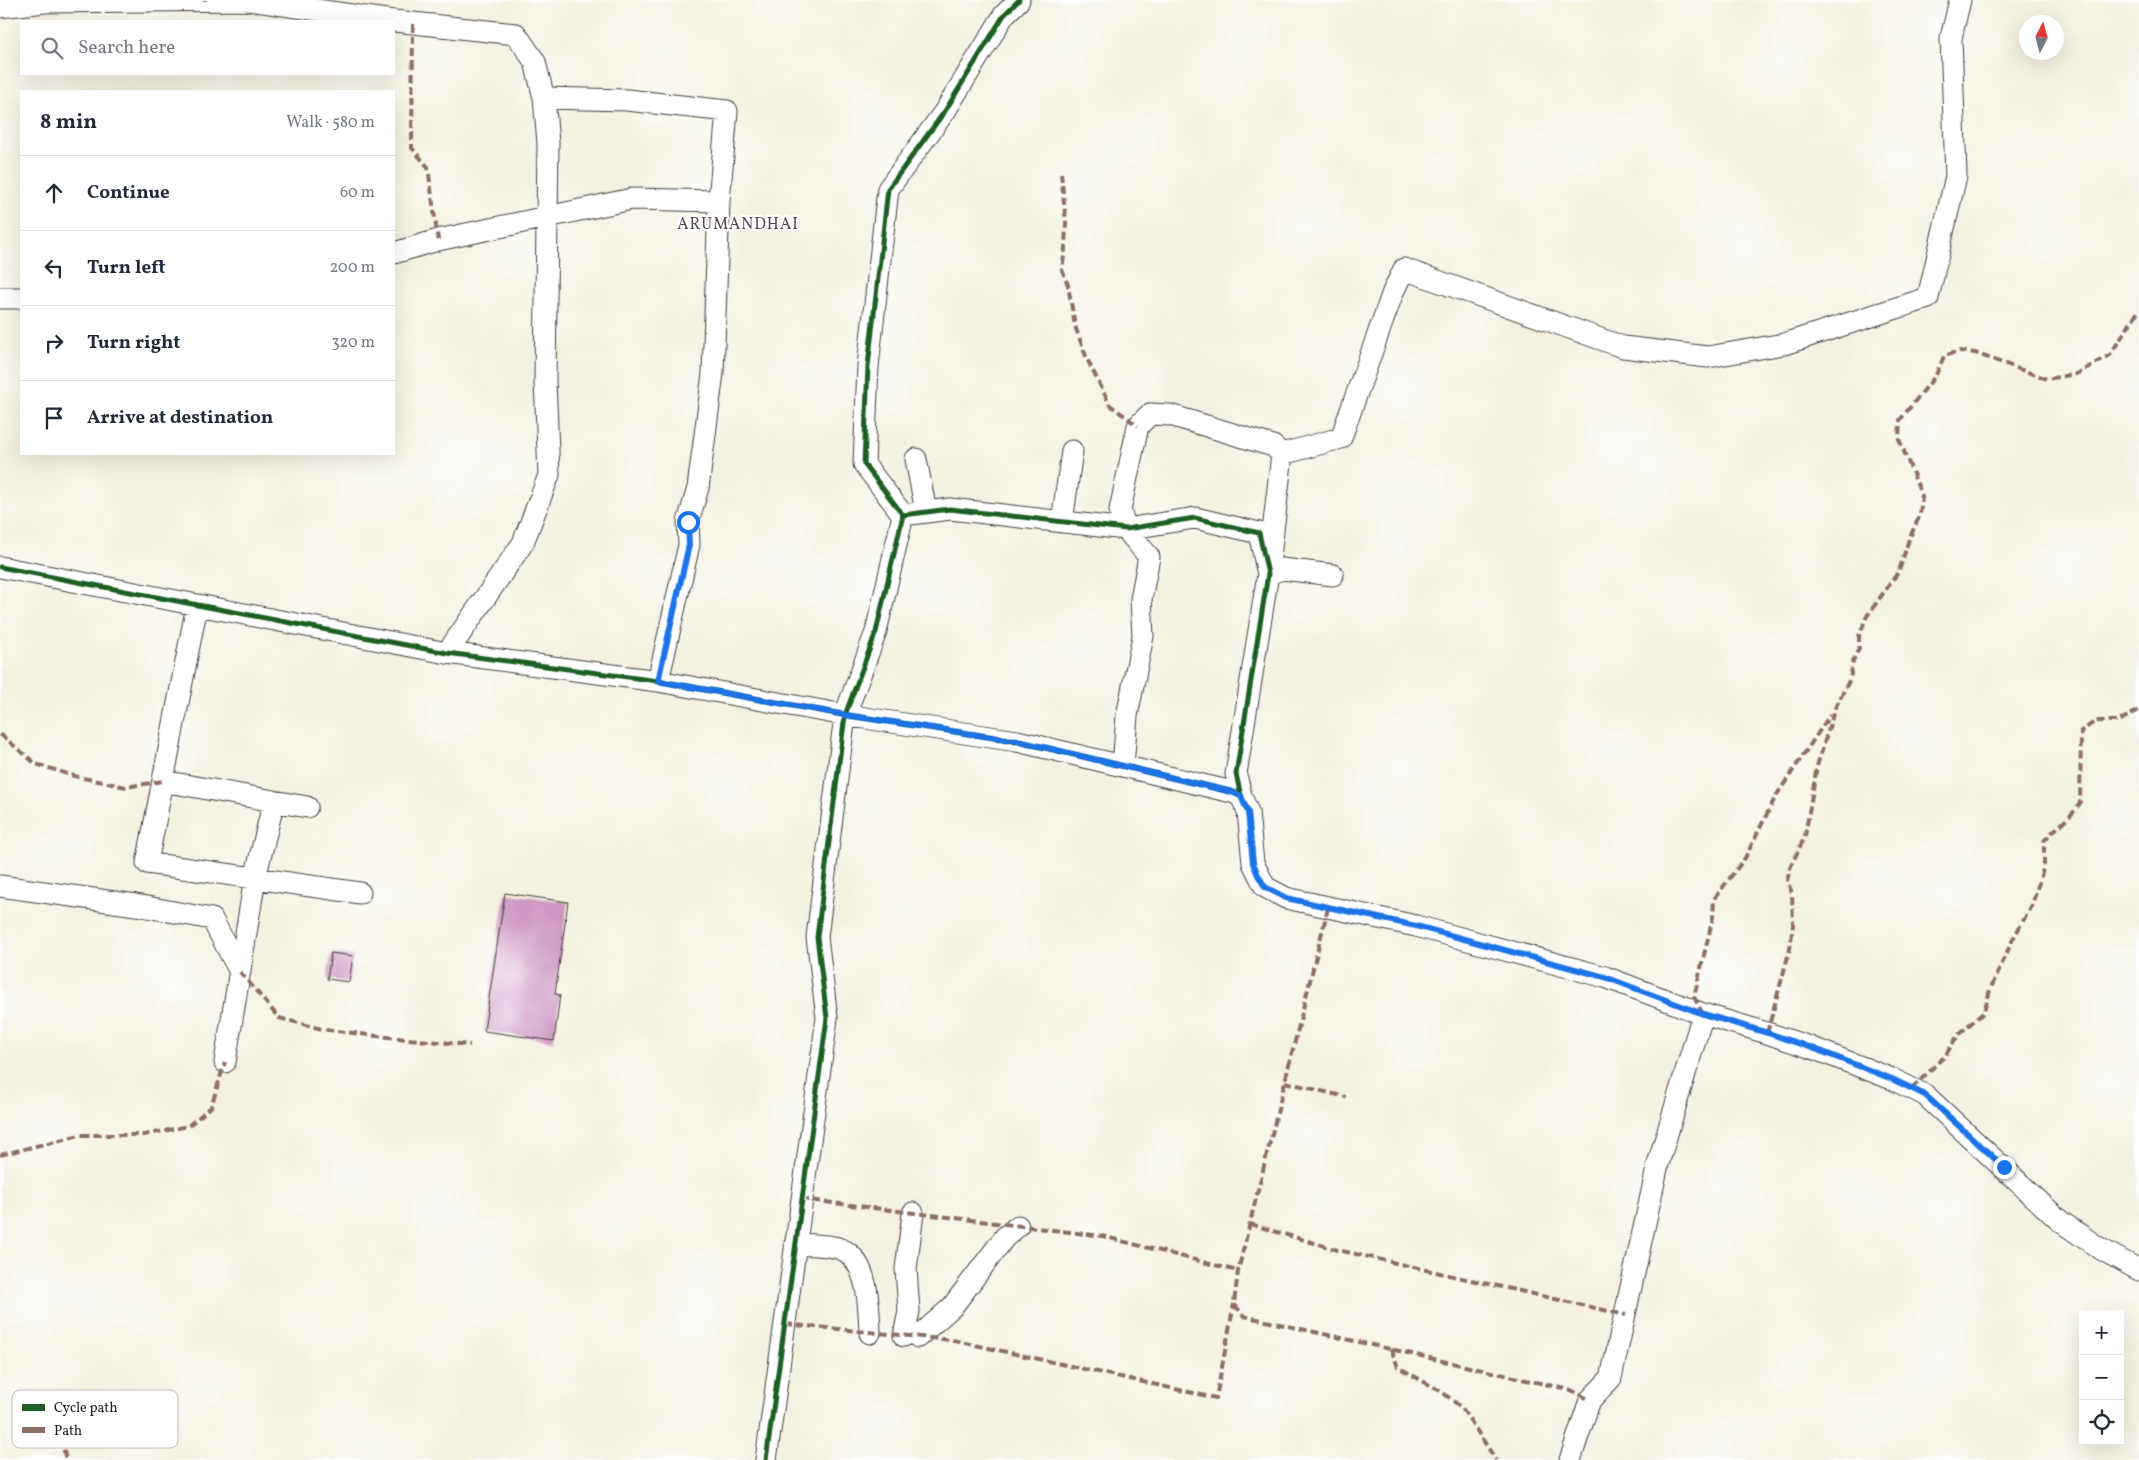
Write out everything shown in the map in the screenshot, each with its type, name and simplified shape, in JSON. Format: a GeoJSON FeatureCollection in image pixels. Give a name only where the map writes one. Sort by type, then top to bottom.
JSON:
{"type":"FeatureCollection","features":[{"type":"Feature","properties":{"kind":"street"},"geometry":{"type":"LineString","coordinates":[[0,7],[45,2],[248,0],[386,20]]}},
{"type":"Feature","properties":{"kind":"street"},"geometry":{"type":"LineString","coordinates":[[998,25],[1001,0]]}},
{"type":"Feature","properties":{"kind":"street"},"geometry":{"type":"LineString","coordinates":[[903,515],[864,464],[868,366],[888,189],[946,111],[1004,15],[1020,0]]}},
{"type":"Feature","properties":{"kind":"street"},"geometry":{"type":"LineString","coordinates":[[1282,454],[1342,438],[1393,292],[1404,269],[1623,347],[1708,357],[1784,344],[1928,298],[1956,176],[1951,38],[1960,0]]}},
{"type":"Feature","properties":{"kind":"street"},"geometry":{"type":"LineString","coordinates":[[395,21],[516,34],[535,62],[544,98],[548,143],[545,380],[549,475],[522,544],[447,653]]}},
{"type":"Feature","properties":{"kind":"street"},"geometry":{"type":"LineString","coordinates":[[544,98],[627,100],[727,111],[719,201],[713,373],[698,488],[688,522],[689,545],[658,681]]}},
{"type":"Feature","properties":{"kind":"street"},"geometry":{"type":"LineString","coordinates":[[395,253],[438,240],[632,199],[719,201]]}},
{"type":"Feature","properties":{"kind":"street"},"geometry":{"type":"LineString","coordinates":[[0,298],[20,298]]}},
{"type":"Feature","properties":{"kind":"street"},"geometry":{"type":"LineString","coordinates":[[1123,766],[1126,716],[1143,636],[1141,599],[1150,557],[1126,529],[1120,510],[1138,426],[1150,414],[1170,415],[1273,446],[1282,454]]}},
{"type":"Feature","properties":{"kind":"street"},"geometry":{"type":"LineString","coordinates":[[1062,522],[1072,451]]}},
{"type":"Feature","properties":{"kind":"street"},"geometry":{"type":"LineString","coordinates":[[1282,454],[1268,574],[1236,774],[1241,796],[1248,812],[1253,863],[1265,887],[1286,898],[1416,926],[1605,977],[1703,1014],[1815,1049],[1892,1079],[1925,1095],[2060,1221],[2099,1248],[2139,1270]]}},
{"type":"Feature","properties":{"kind":"street"},"geometry":{"type":"LineString","coordinates":[[916,459],[926,512]]}},
{"type":"Feature","properties":{"kind":"street"},"geometry":{"type":"LineString","coordinates":[[903,515],[950,509],[1126,529],[1195,518],[1259,533],[1268,574]]}},
{"type":"Feature","properties":{"kind":"street"},"geometry":{"type":"LineString","coordinates":[[766,1460],[827,1018],[816,938],[839,747],[845,715],[876,632],[903,515]]}},
{"type":"Feature","properties":{"kind":"street"},"geometry":{"type":"LineString","coordinates":[[0,567],[447,653],[658,681],[845,715],[1018,741],[1232,792],[1241,796]]}},
{"type":"Feature","properties":{"kind":"street"},"geometry":{"type":"LineString","coordinates":[[1268,574],[1282,569],[1333,575]]}},
{"type":"Feature","properties":{"kind":"street"},"geometry":{"type":"LineString","coordinates":[[196,605],[147,863],[360,893]]}},
{"type":"Feature","properties":{"kind":"street"},"geometry":{"type":"LineString","coordinates":[[163,781],[307,806]]}},
{"type":"Feature","properties":{"kind":"street"},"geometry":{"type":"LineString","coordinates":[[225,1062],[255,878],[274,800]]}},
{"type":"Feature","properties":{"kind":"street"},"geometry":{"type":"LineString","coordinates":[[0,886],[136,905],[212,920],[240,972]]}},
{"type":"Feature","properties":{"kind":"street"},"geometry":{"type":"LineString","coordinates":[[1570,1460],[1590,1400],[1611,1378],[1658,1164],[1703,1014]]}},
{"type":"Feature","properties":{"kind":"street"},"geometry":{"type":"LineString","coordinates":[[913,1213],[906,1269],[911,1337],[952,1308],[1005,1237],[1018,1226]]}},
{"type":"Feature","properties":{"kind":"street"},"geometry":{"type":"LineString","coordinates":[[795,1244],[831,1247],[848,1252],[861,1270],[868,1295],[870,1333]]}},
{"type":"Feature","properties":{"kind":"building"},"geometry":{"type":"Polygon","coordinates":[[[505,893],[568,902],[555,994],[560,995],[554,1041],[484,1031],[505,893]]]}},
{"type":"Feature","properties":{"kind":"building"},"geometry":{"type":"Polygon","coordinates":[[[331,953],[353,956],[349,982],[327,979],[331,953]]]}},
{"type":"Feature","properties":{"kind":"marked path"},"geometry":{"type":"LineString","coordinates":[[413,24],[412,148],[428,167],[438,240]]}},
{"type":"Feature","properties":{"kind":"marked path"},"geometry":{"type":"LineString","coordinates":[[1061,173],[1066,222],[1062,270],[1068,285],[1075,326],[1087,359],[1110,405],[1138,426]]}},
{"type":"Feature","properties":{"kind":"marked path"},"geometry":{"type":"LineString","coordinates":[[1767,1033],[1790,949],[1793,925],[1792,893],[1787,881],[1790,868],[1805,836],[1817,766],[1835,708],[1850,679],[1853,661],[1859,648],[1859,636],[1867,616],[1899,571],[1909,539],[1920,515],[1922,496],[1899,439],[1900,420],[1936,375],[1944,356],[1959,351],[1975,353],[2047,379],[2076,374],[2110,355],[2139,310]]}},
{"type":"Feature","properties":{"kind":"marked path"},"geometry":{"type":"LineString","coordinates":[[1912,1088],[1945,1056],[1959,1034],[1984,1012],[1990,990],[2013,939],[2032,905],[2044,866],[2044,841],[2072,814],[2080,803],[2081,731],[2096,721],[2119,721],[2139,710]]}},
{"type":"Feature","properties":{"kind":"marked path"},"geometry":{"type":"LineString","coordinates":[[1703,1014],[1694,997],[1713,917],[1714,899],[1745,858],[1776,796],[1830,715]]}},
{"type":"Feature","properties":{"kind":"marked path"},"geometry":{"type":"LineString","coordinates":[[0,734],[36,764],[74,776],[126,787],[163,781]]}},
{"type":"Feature","properties":{"kind":"marked path"},"geometry":{"type":"LineString","coordinates":[[1328,908],[1238,1271],[1234,1304],[1244,1316],[1571,1390],[1590,1400]]}},
{"type":"Feature","properties":{"kind":"marked path"},"geometry":{"type":"LineString","coordinates":[[240,972],[279,1018],[322,1029],[470,1045]]}},
{"type":"Feature","properties":{"kind":"marked path"},"geometry":{"type":"LineString","coordinates":[[0,1155],[80,1135],[144,1135],[188,1126],[211,1107],[225,1062]]}},
{"type":"Feature","properties":{"kind":"marked path"},"geometry":{"type":"LineString","coordinates":[[1285,1082],[1346,1097]]}},
{"type":"Feature","properties":{"kind":"marked path"},"geometry":{"type":"LineString","coordinates":[[801,1199],[1102,1236],[1238,1271]]}},
{"type":"Feature","properties":{"kind":"marked path"},"geometry":{"type":"LineString","coordinates":[[1250,1224],[1338,1250],[1626,1315]]}},
{"type":"Feature","properties":{"kind":"marked path"},"geometry":{"type":"LineString","coordinates":[[785,1324],[952,1340],[1216,1398],[1234,1304]]}},
{"type":"Feature","properties":{"kind":"marked path"},"geometry":{"type":"LineString","coordinates":[[1391,1349],[1398,1367],[1442,1392],[1462,1408],[1496,1460]]}},
{"type":"Feature","properties":{"kind":"marked path"},"geometry":{"type":"LineString","coordinates":[[63,1448],[66,1460]]}},
{"type":"Feature","properties":{"kind":"cycle path"},"geometry":{"type":"LineString","coordinates":[[0,567],[447,653],[658,681],[845,715],[876,632],[903,515],[864,464],[868,366],[888,189],[945,111],[1004,15],[1019,0]]}},
{"type":"Feature","properties":{"kind":"cycle path"},"geometry":{"type":"LineString","coordinates":[[766,1460],[827,1018],[817,937],[845,715],[1017,741],[1232,792],[1241,796],[1236,774],[1268,574],[1259,533],[1195,518],[1126,529],[950,509],[903,515]]}},
{"type":"Feature","properties":{"kind":"district","name":"ARUMANDHAI"},"geometry":{"type":"Point","coordinates":[738,225]}},
{"type":"Feature","properties":{"kind":"route"},"geometry":{"type":"LineString","coordinates":[[688,522],[689,545],[658,681],[845,715],[1018,741],[1232,792],[1241,796],[1248,812],[1253,863],[1258,875],[1265,887],[1286,898],[1416,926],[1605,977],[1703,1014],[1815,1049],[1892,1079],[1925,1095],[2004,1167]]}}]}
